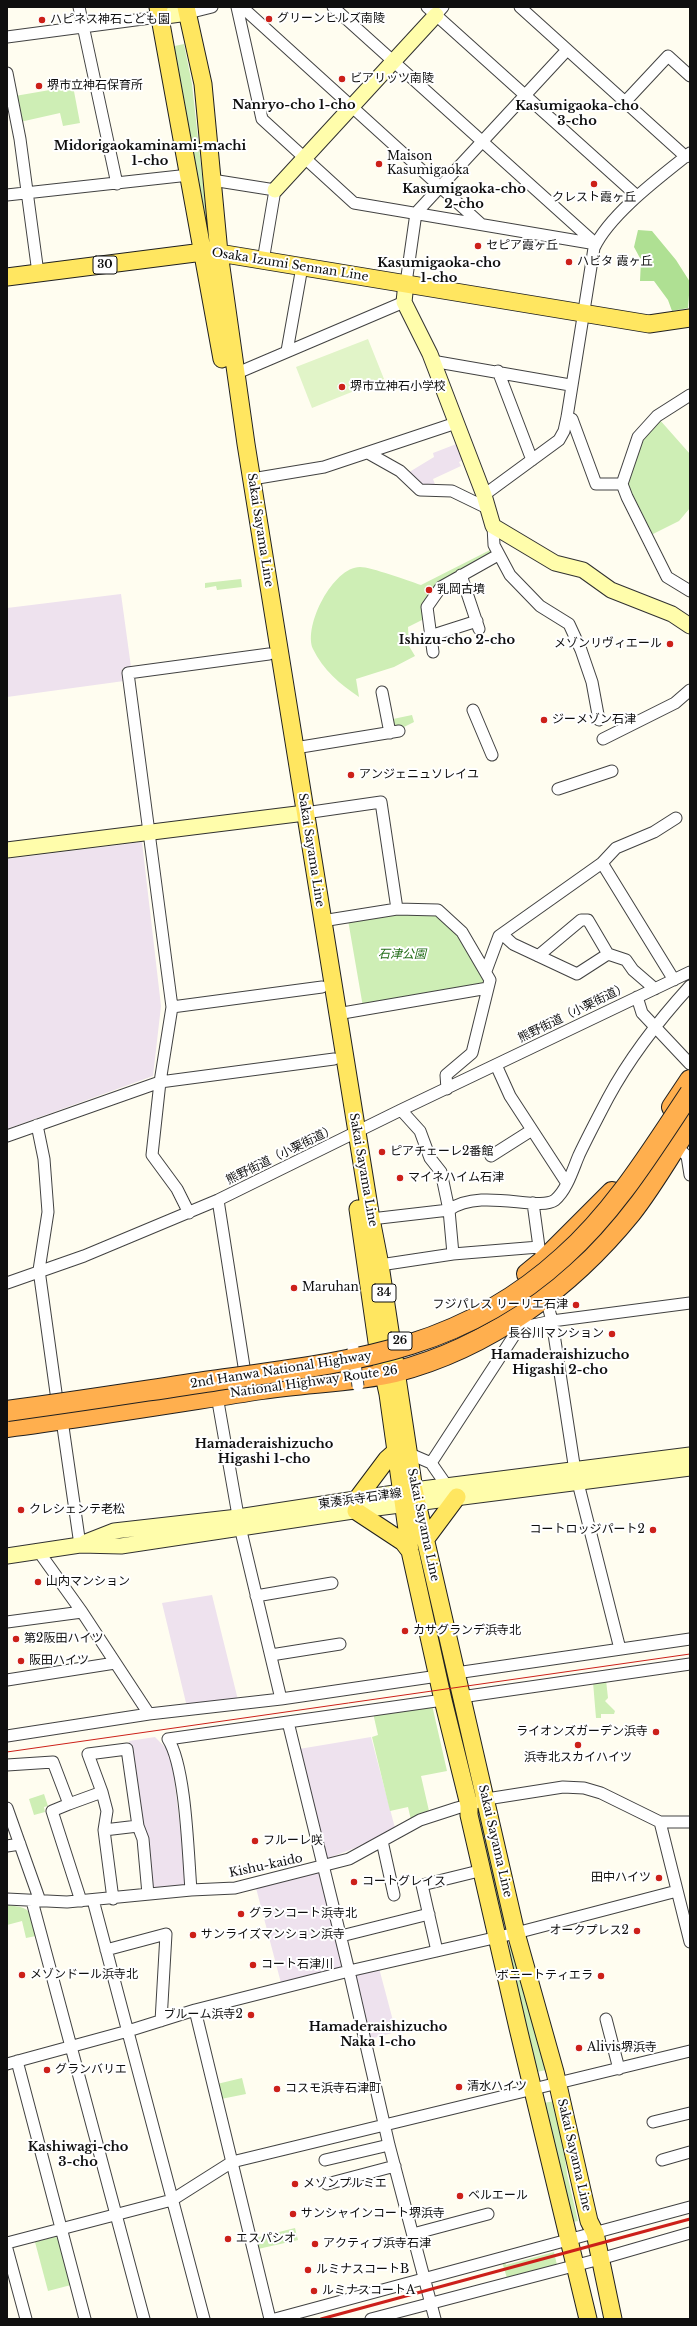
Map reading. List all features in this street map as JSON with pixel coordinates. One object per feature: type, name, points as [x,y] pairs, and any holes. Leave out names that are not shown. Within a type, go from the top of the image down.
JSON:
[{"type":"highway","name":"National Highway Route 26","points":[[7,1407],[336,1361],[385,1347],[466,1314],[497,1297],[541,1254],[607,1198],[625,1176],[690,1080]]},
{"type":"highway","name":"2nd Hanwa National Highway","points":[[7,1411],[342,1362],[413,1345],[457,1327],[500,1306],[563,1258],[614,1201],[690,1093]]},
{"type":"highway","name":"2nd Hanwa National Highway","points":[[7,1423],[363,1372],[417,1356],[464,1337],[531,1298],[590,1245],[624,1205],[690,1110]]},
{"type":"highway","name":"National Highway Route 26","points":[[7,1427],[217,1396],[391,1373],[468,1345],[516,1324],[600,1248],[632,1212],[690,1124]]},
{"type":"main road","name":"Sakai Sayama Line","points":[[187,10],[203,84],[212,180],[211,253],[252,540],[269,654],[299,813],[322,921],[337,1014],[351,1135],[403,1452],[409,1498],[410,1551],[443,1700],[477,1802],[516,1933],[558,2084],[577,2174],[589,2221],[595,2233],[613,2319]]},
{"type":"main road","name":"Sakai Sayama Line","points":[[158,12],[189,175],[211,253],[235,371],[295,748],[299,813],[322,987],[334,1059],[371,1219],[380,1265],[385,1347]]},
{"type":"main road","name":"Osaka Izumi Sennan Line","points":[[7,277],[211,253],[406,283],[649,324],[690,318]]},
{"type":"main road","points":[[403,1452],[387,1459],[356,1505],[403,1542],[410,1551]]},
{"type":"main road","points":[[425,1540],[452,1492]]},
{"type":"main road","name":"Sakai Sayama Line","points":[[409,1498],[425,1540],[461,1697],[477,1802],[469,1815],[588,2319]]},
{"type":"street","points":[[80,7],[117,184]]},
{"type":"street","points":[[7,37],[84,27],[158,12],[212,7]]},
{"type":"street","points":[[237,7],[262,119],[354,203],[596,244]]},
{"type":"street","points":[[242,7],[353,106],[481,224]]},
{"type":"street","points":[[333,7],[596,244]]},
{"type":"street","points":[[486,501],[532,460],[559,440],[564,431],[570,384],[596,244],[637,196],[688,155],[625,102],[520,7]]},
{"type":"street","points":[[263,261],[274,190],[393,62],[435,10],[525,95],[637,196]]},
{"type":"street","points":[[567,50],[416,213],[404,302],[432,361],[486,501],[493,526],[494,546],[498,555],[510,575],[523,590],[540,606],[569,624],[581,650],[592,682],[599,720]]},
{"type":"street","points":[[625,102],[668,56],[690,76]]},
{"type":"street","points":[[7,73],[20,139],[38,273]]},
{"type":"street","points":[[7,195],[189,175]]},
{"type":"street","points":[[212,180],[274,190]]},
{"type":"street","points":[[287,351],[302,267]]},
{"type":"street","points":[[235,371],[242,371],[404,302]]},
{"type":"street","points":[[432,361],[570,384]]},
{"type":"street","points":[[498,371],[532,460]]},
{"type":"street","points":[[690,395],[657,416],[638,436],[622,484],[626,497],[667,577],[690,591]]},
{"type":"street","points":[[566,416],[572,419],[596,484],[622,484]]},
{"type":"street","points":[[252,479],[324,467],[456,424]]},
{"type":"street","points":[[368,453],[400,471],[420,490],[452,491],[486,501]]},
{"type":"street","points":[[493,526],[555,563],[583,570],[611,590],[672,614],[690,626]]},
{"type":"street","points":[[433,652],[427,607],[441,587],[461,575],[479,567],[488,559],[498,555]]},
{"type":"street","points":[[430,636],[478,625],[461,575]]},
{"type":"street","points":[[189,1213],[177,1189],[152,1155],[160,1082],[172,1007],[147,832],[128,673],[269,654]]},
{"type":"street","points":[[603,739],[675,703],[690,690]]},
{"type":"street","points":[[295,748],[395,732],[382,692]]},
{"type":"street","points":[[473,710],[492,755]]},
{"type":"street","points":[[558,789],[612,771]]},
{"type":"street","points":[[7,850],[381,802],[397,909]]},
{"type":"street","points":[[486,971],[499,936],[602,863],[616,848],[654,832],[676,818]]},
{"type":"street","points":[[602,863],[674,980]]},
{"type":"street","points":[[322,921],[397,909],[438,910],[462,932],[490,980],[472,1053],[446,1076],[447,1089]]},
{"type":"street","points":[[538,956],[582,920],[588,920],[608,954],[626,960],[633,970],[655,989]]},
{"type":"street","points":[[502,934],[513,944],[577,974],[608,954]]},
{"type":"street","name":"熊野街道（小栗街道）","points":[[7,1283],[39,1270],[84,1256],[218,1200],[401,1110],[690,972]]},
{"type":"street","points":[[371,1219],[449,1210],[456,1204],[488,1198],[546,1204],[555,1200],[566,1182],[624,1069],[655,1028],[690,986]]},
{"type":"street","points":[[172,1007],[322,987]]},
{"type":"street","points":[[337,1014],[488,988]]},
{"type":"street","points":[[637,997],[642,1013],[690,1064]]},
{"type":"street","points":[[7,1136],[160,1082],[334,1059]]},
{"type":"street","points":[[496,1065],[510,1096],[566,1182]]},
{"type":"street","points":[[401,1110],[420,1131],[430,1158],[441,1172],[449,1210],[453,1254]]},
{"type":"street","points":[[37,1125],[44,1159],[48,1212],[39,1270],[57,1400]]},
{"type":"street","points":[[491,1156],[532,1130]]},
{"type":"street","points":[[676,1146],[687,1156],[690,1175]]},
{"type":"street","points":[[218,1200],[245,1373]]},
{"type":"street","points":[[380,1265],[453,1254],[541,1254],[533,1202]]},
{"type":"street","points":[[546,1298],[552,1321],[577,1476],[620,1650]]},
{"type":"street","points":[[431,1463],[516,1324],[552,1321],[690,1303]]},
{"type":"street","points":[[353,1348],[358,1386]]},
{"type":"street","points":[[217,1396],[239,1522],[281,1699]]},
{"type":"street","points":[[62,1420],[80,1545]]},
{"type":"street","points":[[403,1452],[431,1463],[452,1492]]},
{"type":"street","name":"東湊浜寺石津線","points":[[7,1556],[80,1545],[121,1546],[239,1522],[577,1476],[690,1455]]},
{"type":"street","name":"東湊浜寺石津線","points":[[577,1476],[690,1468]]},
{"type":"street","points":[[39,1552],[82,1612],[149,1714]]},
{"type":"street","points":[[256,1596],[332,1584]]},
{"type":"street","points":[[7,1622],[82,1612]]},
{"type":"street","points":[[456,1673],[690,1639]]},
{"type":"street","points":[[271,1655],[340,1644]]},
{"type":"street","points":[[7,1680],[115,1663]]},
{"type":"street","points":[[461,1697],[690,1664]]},
{"type":"street","points":[[7,1736],[149,1714],[281,1699],[438,1676]]},
{"type":"street","points":[[191,1890],[183,1802],[178,1767],[172,1746],[168,1739],[443,1700]]},
{"type":"street","points":[[288,1722],[341,1936],[389,2145],[396,2166],[435,2319]]},
{"type":"street","points":[[113,1899],[104,1830],[108,1811],[88,1754],[128,1749],[138,1826],[143,1839],[148,1894]]},
{"type":"street","points":[[7,1765],[53,1762],[69,1804]]},
{"type":"street","name":"Kishu-kaido","points":[[7,1899],[36,1901],[81,1901],[191,1890],[236,1888],[323,1867],[349,1859],[420,1820],[477,1802],[563,1787],[584,1788],[601,1793],[660,1822]]},
{"type":"street","points":[[81,1901],[52,1811],[102,1792]]},
{"type":"street","points":[[7,1808],[20,1844],[36,1901],[72,2047],[144,2319]]},
{"type":"street","points":[[690,1822],[660,1822],[690,1942]]},
{"type":"street","points":[[104,1830],[138,1826]]},
{"type":"street","points":[[382,1841],[394,1895]]},
{"type":"street","points":[[7,1846],[20,1844]]},
{"type":"street","points":[[437,1951],[422,1885],[483,1870]]},
{"type":"street","points":[[85,2319],[12,2063],[128,2031],[195,2010],[349,1971],[516,1933],[677,1891]]},
{"type":"street","points":[[93,1900],[204,2319]]},
{"type":"street","points":[[341,1936],[428,1914]]},
{"type":"street","points":[[106,1950],[166,1934],[161,2020]]},
{"type":"street","points":[[195,2010],[270,2319]]},
{"type":"street","points":[[606,2019],[619,2069]]},
{"type":"street","points":[[7,2243],[116,2216],[172,2200],[232,2162],[690,2051]]},
{"type":"street","points":[[653,2122],[690,2113]]},
{"type":"street","points":[[325,2160],[389,2145]]},
{"type":"street","points":[[662,2160],[690,2152]]},
{"type":"street","points":[[327,2184],[396,2166]]},
{"type":"street","points":[[275,2319],[690,2207]]},
{"type":"street","points":[[413,2234],[488,2214]]},
{"type":"street","points":[[371,2319],[576,2266],[690,2233]]},
{"type":"street","points":[[7,2249],[26,2319]]},
{"type":"shaded area","points":[[459,443],[466,459],[459,462],[461,466],[433,479],[437,490],[429,490],[406,474],[434,457],[433,453]]},
{"type":"shaded area","points":[[121,594],[131,667],[122,669],[124,681],[7,697],[7,608]]},
{"type":"shaded area","points":[[142,842],[161,1006],[153,1076],[7,1129],[7,859]]},
{"type":"shaded area","points":[[212,1595],[238,1700],[187,1707],[162,1603]]},
{"type":"shaded area","points":[[155,1737],[169,1751],[172,1761],[187,1882],[182,1887],[154,1890],[150,1886],[129,1741]]},
{"type":"shaded area","points":[[371,1737],[395,1828],[355,1848],[326,1859],[299,1749]]},
{"type":"shaded area","points":[[313,1872],[320,1874],[343,1963],[339,1969],[281,1983],[256,1888]]},
{"type":"shaded area","points":[[379,1968],[396,2032],[370,2039],[354,1978],[357,1974]]},
{"type":"green space","points":[[184,44],[192,84],[207,220],[204,221],[170,47]]},
{"type":"green space","points":[[73,86],[80,123],[63,126],[60,113],[20,122],[15,96]]},
{"type":"green space","points":[[638,230],[652,231],[676,260],[690,282],[688,308],[672,311],[668,300],[654,281],[640,281],[641,260],[634,247]]},
{"type":"green space","points":[[368,339],[384,379],[312,408],[296,367]]},
{"type":"green space","points":[[659,419],[690,454],[690,508],[679,521],[651,535],[627,485],[642,440]]},
{"type":"green space","points":[[490,550],[492,553],[484,557],[479,564],[440,585],[424,619],[408,627],[409,646],[415,656],[394,667],[356,679],[359,697],[333,676],[317,657],[313,649],[311,639],[312,626],[316,613],[331,587],[340,577],[350,570],[360,567],[365,568],[421,585]]},
{"type":"green space","points":[[241,579],[242,587],[217,590],[216,586],[205,588],[205,583]]},
{"type":"green space","points":[[412,715],[414,722],[400,729],[394,726],[393,719]]},
{"type":"green space","name":"石津公園","points":[[398,911],[436,913],[467,946],[483,975],[486,986],[363,1007],[348,920]]},
{"type":"green space","points":[[606,1680],[608,1698],[605,1701],[615,1711],[614,1714],[601,1714],[601,1718],[596,1718],[593,1682]]},
{"type":"green space","points":[[432,1705],[447,1771],[421,1776],[429,1811],[411,1820],[408,1807],[390,1811],[372,1737],[378,1735],[373,1713]]},
{"type":"green space","points":[[44,1794],[48,1806],[44,1807],[45,1812],[34,1815],[29,1799]]},
{"type":"green space","points":[[482,1816],[506,1923],[504,1924],[477,1817]]},
{"type":"green space","points":[[7,1905],[16,1906],[29,1912],[36,1936],[26,1938],[22,1921],[7,1925]]},
{"type":"green space","points":[[511,1943],[546,2070],[537,2072],[522,2013],[509,1946]]},
{"type":"green space","points":[[242,2078],[246,2094],[221,2099],[217,2084]]},
{"type":"green space","points":[[554,2101],[561,2126],[567,2174],[578,2221],[573,2222],[544,2103]]},
{"type":"green space","points":[[295,2228],[298,2240],[258,2249],[255,2238]]},
{"type":"green space","points":[[55,2237],[59,2238],[71,2285],[48,2291],[35,2242]]},
{"type":"green space","points":[[554,2252],[557,2265],[507,2278],[502,2262],[505,2261],[506,2265]]},
{"type":"tram line","points":[[7,1752],[690,1654]]},
{"type":"railway","points":[[321,2319],[690,2219]]},
{"type":"place","name":"グリーンヒルズ南陵","points":[[269,19]]},
{"type":"place","name":"ハピネス神石こども園","points":[[42,20]]},
{"type":"place","name":"ビアリッツ南陵","points":[[342,79]]},
{"type":"place","name":"堺市立神石保育所","points":[[39,86]]},
{"type":"place","name":"Maison Kasumigaoka","points":[[379,164]]},
{"type":"place","name":"クレスト霞ヶ丘","points":[[594,184]]},
{"type":"place","name":"セピア霞ヶ丘","points":[[478,246]]},
{"type":"place","name":"ハビタ 霞ヶ丘","points":[[569,262]]},
{"type":"place","name":"堺市立神石小学校","points":[[342,387]]},
{"type":"place","name":"乳岡古墳","points":[[429,590]]},
{"type":"place","name":"メゾンリヴィエール","points":[[670,644]]},
{"type":"place","name":"ジーメゾン石津","points":[[544,720]]},
{"type":"place","name":"アンジェニュソレイユ","points":[[351,775]]},
{"type":"place","name":"ピアチェーレ2番館","points":[[382,1152]]},
{"type":"place","name":"マイネハイム石津","points":[[400,1178]]},
{"type":"place","name":"Maruhan","points":[[294,1288]]},
{"type":"place","name":"フジパレス リーリエ石津","points":[[576,1305]]},
{"type":"place","name":"長谷川マンション","points":[[612,1334]]},
{"type":"place","name":"クレシェンテ老松","points":[[21,1510]]},
{"type":"place","name":"コートロッジパート2","points":[[653,1530]]},
{"type":"place","name":"山内マンション","points":[[38,1582]]},
{"type":"place","name":"カサグランデ浜寺北","points":[[405,1631]]},
{"type":"place","name":"第2阪田ハイツ","points":[[16,1639]]},
{"type":"place","name":"阪田ハイツ","points":[[21,1661]]},
{"type":"place","name":"ライオンズガーデン浜寺","points":[[656,1732]]},
{"type":"place","name":"浜寺北スカイハイツ","points":[[578,1745]]},
{"type":"place","name":"フルーレ咲","points":[[255,1841]]},
{"type":"place","name":"田中ハイツ","points":[[659,1878]]},
{"type":"place","name":"コートグレイス","points":[[354,1882]]},
{"type":"place","name":"グランコート浜寺北","points":[[241,1914]]},
{"type":"place","name":"オークプレス2","points":[[637,1931]]},
{"type":"place","name":"サンライズマンション浜寺","points":[[193,1935]]},
{"type":"place","name":"コート石津川","points":[[253,1965]]},
{"type":"place","name":"メゾンドール浜寺北","points":[[22,1975]]},
{"type":"place","name":"ボニートティエラ","points":[[601,1976]]},
{"type":"place","name":"ブルーム浜寺2","points":[[251,2015]]},
{"type":"place","name":"Alivis堺浜寺","points":[[579,2048]]},
{"type":"place","name":"グランバリエ","points":[[47,2070]]},
{"type":"place","name":"清水ハイツ","points":[[459,2087]]},
{"type":"place","name":"コスモ浜寺石津町","points":[[277,2089]]},
{"type":"place","name":"メゾンプルミエ","points":[[295,2184]]},
{"type":"place","name":"ベルエール","points":[[460,2196]]},
{"type":"place","name":"サンシャインコート堺浜寺","points":[[293,2214]]},
{"type":"place","name":"エスパシオ","points":[[228,2239]]},
{"type":"place","name":"アクティブ浜寺石津","points":[[315,2244]]},
{"type":"place","name":"ルミナスコートB","points":[[308,2270]]},
{"type":"place","name":"ルミナスコートA","points":[[314,2291]]},
{"type":"district","name":"Nanryo-cho 1-cho","points":[[294,105]]},
{"type":"district","name":"Kasumigaoka-cho 3-cho","points":[[577,114]]},
{"type":"district","name":"Midorigaokaminami-machi 1-cho","points":[[150,154]]},
{"type":"district","name":"Kasumigaoka-cho 2-cho","points":[[464,196]]},
{"type":"district","name":"Kasumigaoka-cho 1-cho","points":[[439,270]]},
{"type":"district","name":"Ishizu-cho 2-cho","points":[[457,640]]},
{"type":"district","name":"Hamaderaishizucho Higashi 2-cho","points":[[560,1362]]},
{"type":"district","name":"Hamaderaishizucho Higashi 1-cho","points":[[264,1452]]},
{"type":"district","name":"Hamaderaishizucho Naka 1-cho","points":[[378,2034]]},
{"type":"district","name":"Kashiwagi-cho 3-cho","points":[[78,2154]]}]
